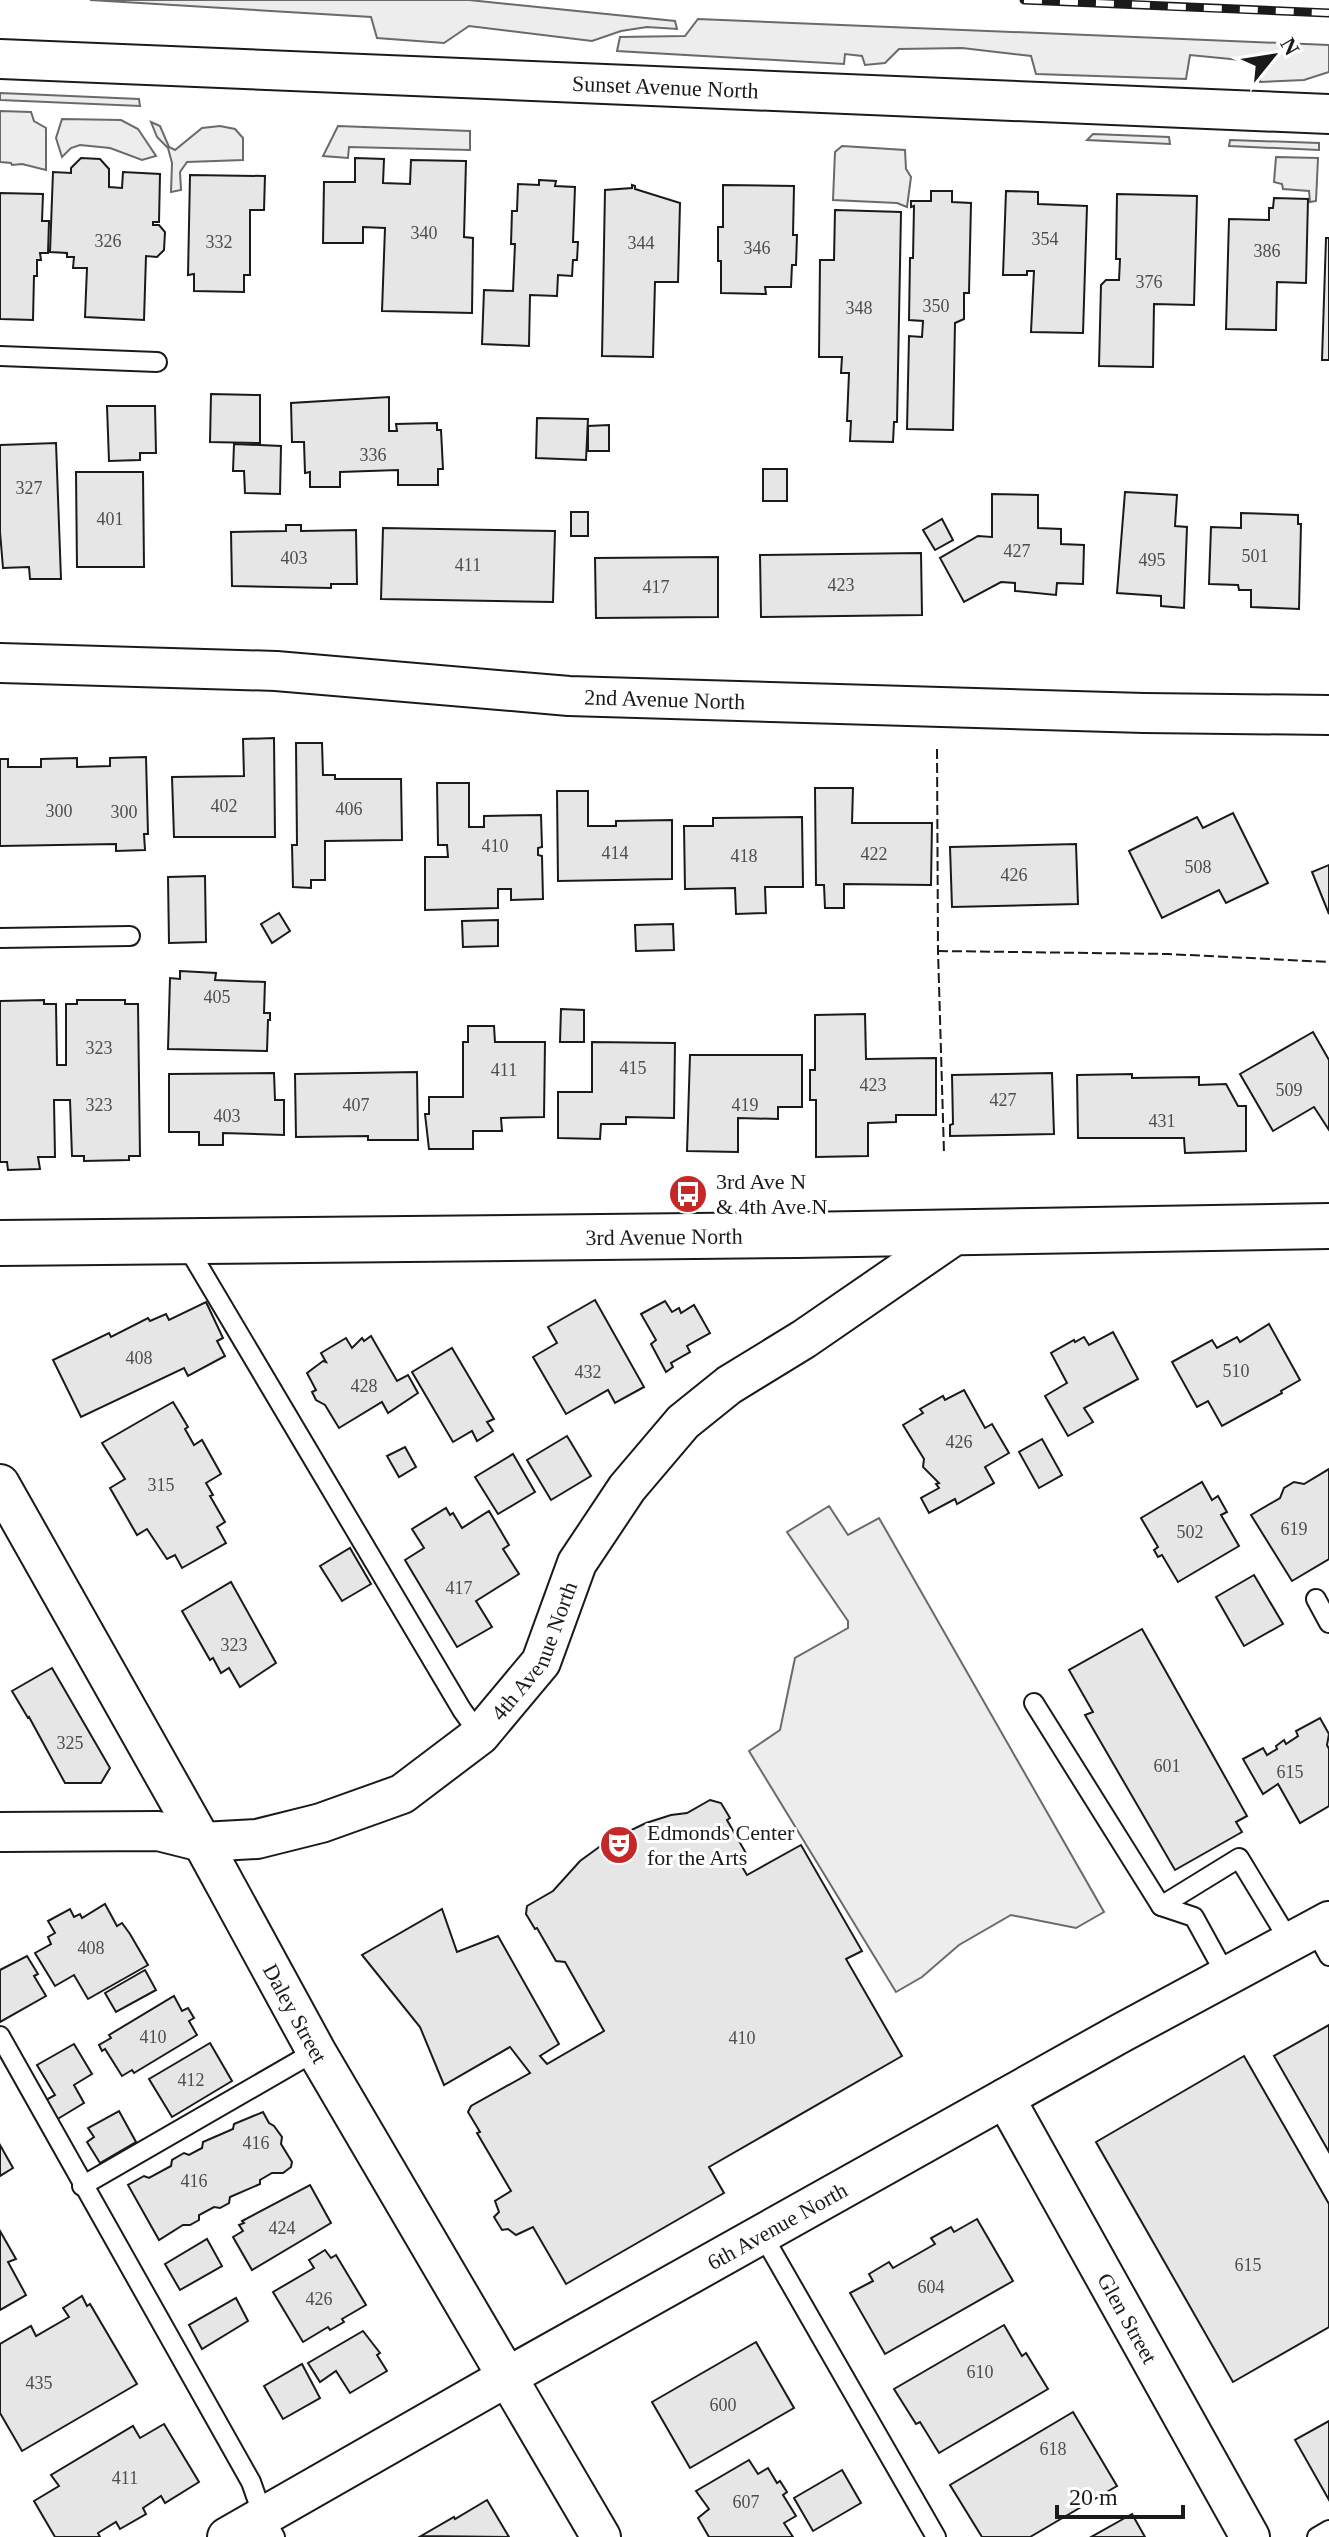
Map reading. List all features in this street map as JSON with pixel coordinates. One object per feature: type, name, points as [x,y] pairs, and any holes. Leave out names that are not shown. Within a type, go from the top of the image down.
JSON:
[{"type":"main road","name":"3rd Avenue North","points":[[0,1243],[1329,1226]]},
{"type":"street","name":"Sunset Avenue North","points":[[0,59],[1329,114]]},
{"type":"street","name":"2nd Avenue North","points":[[0,663],[276,671],[569,696],[1144,713],[1329,715]]},
{"type":"street","name":"4th Avenue North","points":[[0,1832],[158,1831],[202,1842],[275,1835],[321,1823],[402,1794],[480,1735],[541,1662],[577,1563],[627,1488],[683,1422],[729,1385],[804,1339],[958,1233]]},
{"type":"street","name":"Daley Street","points":[[0,1484],[316,2051],[601,2537]]},
{"type":"street","name":"6th Avenue North","points":[[227,2537],[269,2527],[507,2377],[1227,1977],[1315,1937]]},
{"type":"street","name":"Glen Street","points":[[1005,2098],[1250,2537]]},
{"type":"lane","points":[[0,356],[157,362]]},
{"type":"lane","points":[[0,938],[130,936]]},
{"type":"lane","points":[[183,1241],[462,1710],[480,1735]]},
{"type":"lane","points":[[1316,1599],[1329,1623]]},
{"type":"lane","points":[[1034,1703],[1161,1906],[1194,1917],[1227,1977]]},
{"type":"lane","points":[[1161,1906],[1239,1858],[1315,1937]]},
{"type":"lane","points":[[0,2036],[251,2482],[269,2527]]},
{"type":"lane","points":[[82,2186],[316,2051]]},
{"type":"lane","points":[[762,2234],[936,2537]]},
{"type":"lane","points":[[1317,2537],[1329,2530]]},
{"type":"shaded area","points":[[90,0],[469,0],[675,21],[677,29],[647,27],[621,31],[592,41],[469,26],[444,43],[377,38],[371,17]]},
{"type":"shaded area","points":[[698,19],[1329,45],[1329,72],[1304,80],[1260,82],[1261,62],[1190,55],[1186,79],[1036,74],[1031,56],[962,48],[899,49],[885,63],[865,65],[862,56],[845,54],[844,64],[617,51],[620,37],[685,36]]},
{"type":"shaded area","points":[[0,93],[139,99],[140,106],[0,100]]},
{"type":"shaded area","points":[[0,111],[31,112],[34,121],[46,128],[46,170],[0,162]]},
{"type":"shaded area","points":[[62,119],[121,120],[138,129],[156,156],[142,160],[110,148],[80,145],[71,148],[62,157],[56,138]]},
{"type":"shaded area","points":[[151,122],[160,126],[169,147],[175,150],[202,128],[220,126],[235,129],[243,138],[243,160],[187,162],[180,172],[181,190],[171,192],[172,163],[168,148],[157,137]]},
{"type":"shaded area","points":[[338,126],[470,131],[470,150],[349,147],[348,158],[323,156]]},
{"type":"shaded area","points":[[1093,134],[1169,137],[1170,144],[1087,140]]},
{"type":"shaded area","points":[[1230,140],[1319,143],[1319,150],[1229,146]]},
{"type":"shaded area","points":[[842,146],[905,150],[906,169],[911,177],[907,207],[897,203],[833,200],[835,152]]},
{"type":"shaded area","points":[[1276,157],[1318,158],[1316,201],[1310,202],[1309,191],[1283,189],[1282,184],[1274,182]]},
{"type":"shaded area","points":[[829,1506],[848,1535],[879,1518],[1104,1912],[1076,1928],[1011,1915],[959,1945],[922,1977],[896,1992],[749,1751],[780,1730],[795,1658],[848,1628],[848,1621],[787,1532]]},
{"type":"building","points":[[81,158],[100,159],[109,169],[109,187],[122,188],[123,172],[160,174],[159,222],[153,222],[153,225],[159,225],[165,232],[164,250],[157,257],[146,256],[144,320],[85,317],[87,268],[73,268],[74,257],[67,257],[67,253],[50,252],[53,172],[71,173],[71,168]]},
{"type":"building","points":[[355,158],[384,159],[383,183],[410,184],[411,160],[466,161],[464,237],[473,238],[472,313],[382,311],[385,228],[363,227],[363,243],[323,243],[324,182],[355,182]]},
{"type":"building","points":[[190,175],[265,176],[264,210],[250,210],[250,275],[244,275],[244,292],[194,291],[194,274],[188,275]]},
{"type":"building","points":[[539,180],[556,181],[555,186],[575,187],[573,242],[578,242],[572,276],[558,275],[557,296],[530,295],[529,346],[482,344],[484,290],[513,291],[515,244],[511,244],[512,211],[517,211],[518,184],[539,185]]},
{"type":"building","points":[[632,185],[635,189],[680,203],[678,282],[655,282],[653,357],[602,356],[605,190],[632,188]]},
{"type":"building","points":[[723,185],[794,186],[793,235],[797,235],[796,265],[792,265],[791,287],[765,287],[766,294],[721,293],[718,227],[723,227]]},
{"type":"building","points":[[931,191],[952,191],[952,202],[971,203],[969,293],[964,293],[964,319],[955,323],[953,430],[907,429],[909,336],[922,337],[923,321],[909,320],[914,206],[911,207],[911,201],[931,201]]},
{"type":"building","points":[[1006,191],[1038,192],[1038,204],[1087,206],[1083,333],[1031,332],[1034,271],[1027,271],[1027,275],[1003,275]]},
{"type":"building","points":[[0,193],[43,194],[42,221],[49,221],[48,253],[40,253],[41,260],[37,260],[33,320],[0,319]]},
{"type":"building","points":[[1117,194],[1197,196],[1194,305],[1154,304],[1153,367],[1099,366],[1101,285],[1106,280],[1119,280],[1120,259],[1116,259]]},
{"type":"building","points":[[1274,198],[1308,199],[1306,283],[1277,282],[1276,330],[1226,329],[1229,219],[1269,220],[1269,208],[1273,208]]},
{"type":"building","points":[[835,210],[901,212],[897,422],[894,422],[893,442],[850,441],[851,421],[847,421],[849,373],[841,373],[842,357],[819,357],[820,260],[834,260]]},
{"type":"building","points":[[1326,238],[1329,238],[1329,360],[1322,360]]},
{"type":"building","points":[[211,394],[260,395],[260,443],[210,442]]},
{"type":"building","points":[[389,397],[389,431],[397,431],[396,424],[437,423],[437,430],[441,430],[443,469],[438,469],[438,485],[398,485],[398,470],[340,472],[340,487],[310,487],[310,472],[305,473],[304,442],[292,442],[291,403]]},
{"type":"building","points":[[107,406],[155,406],[156,453],[140,453],[140,460],[109,461]]},
{"type":"building","points":[[537,418],[588,419],[586,460],[536,458]]},
{"type":"building","points":[[609,425],[609,451],[588,451],[588,426]]},
{"type":"building","points":[[56,443],[61,579],[30,579],[29,567],[3,568],[0,445]]},
{"type":"building","points":[[234,444],[281,446],[280,494],[245,493],[244,471],[233,471]]},
{"type":"building","points":[[763,469],[787,469],[787,501],[763,501]]},
{"type":"building","points":[[76,472],[143,472],[144,567],[77,567]]},
{"type":"building","points":[[1125,492],[1177,495],[1175,526],[1187,527],[1184,608],[1161,606],[1161,596],[1117,593]]},
{"type":"building","points":[[992,494],[1038,495],[1038,528],[1061,529],[1061,544],[1084,545],[1083,584],[1057,583],[1056,595],[1015,591],[1015,583],[1001,582],[964,602],[940,558],[978,536],[992,537]]},
{"type":"building","points":[[571,512],[588,512],[588,536],[571,536]]},
{"type":"building","points":[[1241,513],[1298,515],[1298,524],[1301,524],[1299,609],[1251,607],[1251,590],[1239,590],[1238,585],[1209,584],[1211,527],[1241,528]]},
{"type":"building","points":[[942,519],[953,540],[935,550],[923,530]]},
{"type":"building","points":[[286,525],[301,525],[301,531],[356,530],[357,584],[331,584],[331,588],[232,586],[231,532],[286,531]]},
{"type":"building","points":[[383,528],[555,531],[553,602],[381,599]]},
{"type":"building","points":[[921,553],[922,615],[761,617],[760,555]]},
{"type":"building","points":[[718,557],[718,617],[596,618],[595,558]]},
{"type":"building","points":[[274,738],[275,837],[174,837],[172,777],[244,776],[243,739]]},
{"type":"building","points":[[296,743],[322,743],[323,775],[335,775],[335,779],[401,779],[402,840],[325,841],[325,880],[311,880],[311,888],[293,887],[292,845],[297,845]]},
{"type":"building","points":[[146,757],[148,834],[144,834],[145,850],[116,851],[116,844],[0,846],[0,759],[8,759],[8,767],[41,767],[41,759],[77,758],[77,767],[110,766],[110,758]]},
{"type":"building","points":[[437,783],[469,783],[469,827],[484,827],[484,816],[541,815],[542,847],[538,848],[538,855],[542,856],[543,899],[511,900],[511,889],[498,889],[498,908],[425,910],[425,857],[448,857],[447,845],[438,845]]},
{"type":"building","points":[[815,788],[853,788],[852,823],[932,823],[931,885],[844,884],[844,908],[825,908],[824,885],[816,885]]},
{"type":"building","points":[[557,791],[588,791],[588,826],[616,826],[616,821],[672,820],[672,879],[558,881]]},
{"type":"building","points":[[1233,813],[1268,883],[1226,903],[1219,890],[1162,918],[1129,851],[1197,817],[1203,828]]},
{"type":"building","points":[[802,817],[803,887],[765,887],[766,913],[736,914],[735,888],[685,889],[684,826],[713,826],[713,818]]},
{"type":"building","points":[[1076,844],[1078,904],[952,907],[950,847]]},
{"type":"building","points":[[1329,865],[1329,914],[1312,872]]},
{"type":"building","points":[[205,876],[206,942],[169,943],[168,877]]},
{"type":"building","points":[[279,913],[290,931],[272,943],[261,924]]},
{"type":"building","points":[[498,920],[498,946],[463,947],[462,921]]},
{"type":"building","points":[[673,924],[674,950],[636,951],[635,925]]},
{"type":"building","points":[[180,971],[216,973],[215,980],[265,982],[264,1013],[270,1013],[267,1051],[168,1049],[170,978],[180,979]]},
{"type":"building","points":[[44,1000],[44,1004],[56,1004],[57,1065],[66,1065],[66,1004],[77,1004],[77,1000],[125,1000],[125,1004],[138,1004],[140,1156],[129,1156],[129,1160],[84,1161],[84,1156],[72,1156],[70,1100],[54,1100],[55,1157],[38,1157],[40,1169],[8,1170],[7,1162],[0,1162],[0,1001]]},
{"type":"building","points":[[561,1009],[584,1010],[584,1042],[560,1042]]},
{"type":"building","points":[[865,1014],[866,1059],[936,1058],[936,1115],[896,1115],[896,1122],[868,1123],[868,1156],[816,1157],[816,1100],[810,1100],[810,1070],[815,1070],[815,1015]]},
{"type":"building","points":[[468,1026],[494,1026],[495,1042],[545,1042],[544,1117],[501,1118],[502,1131],[473,1131],[473,1149],[429,1149],[425,1114],[429,1114],[429,1097],[463,1097],[463,1042],[468,1042]]},
{"type":"building","points":[[1313,1032],[1329,1060],[1329,1130],[1314,1107],[1273,1131],[1240,1074]]},
{"type":"building","points":[[592,1042],[675,1043],[674,1118],[626,1117],[626,1124],[601,1124],[600,1139],[558,1138],[558,1092],[592,1092]]},
{"type":"building","points":[[690,1055],[802,1055],[802,1107],[778,1107],[778,1119],[738,1118],[738,1152],[687,1151]]},
{"type":"building","points":[[417,1072],[418,1140],[368,1140],[368,1136],[296,1137],[295,1074]]},
{"type":"building","points":[[274,1073],[275,1100],[284,1100],[284,1135],[223,1133],[223,1145],[199,1145],[199,1132],[169,1132],[169,1074]]},
{"type":"building","points":[[1052,1073],[1054,1134],[950,1136],[950,1125],[953,1124],[952,1075]]},
{"type":"building","points":[[1132,1074],[1132,1078],[1199,1077],[1199,1085],[1226,1084],[1238,1106],[1246,1106],[1246,1151],[1185,1153],[1184,1138],[1078,1138],[1077,1075]]},
{"type":"building","points":[[595,1300],[644,1387],[615,1403],[608,1390],[566,1414],[533,1357],[557,1343],[548,1327]]},
{"type":"building","points":[[665,1301],[672,1312],[679,1308],[681,1313],[694,1305],[710,1333],[687,1346],[690,1352],[671,1363],[673,1367],[666,1372],[651,1344],[656,1340],[641,1314]]},
{"type":"building","points":[[206,1302],[223,1338],[217,1341],[225,1356],[188,1376],[184,1368],[81,1417],[53,1360],[109,1333],[111,1337],[148,1318],[150,1321],[166,1314],[169,1320]]},
{"type":"building","points":[[1269,1324],[1300,1380],[1222,1426],[1208,1401],[1197,1407],[1172,1362],[1212,1340],[1217,1348],[1237,1337],[1240,1342]]},
{"type":"building","points":[[1113,1332],[1138,1379],[1084,1408],[1093,1422],[1068,1436],[1045,1396],[1067,1383],[1051,1353],[1074,1340],[1084,1337],[1089,1345]]},
{"type":"building","points":[[371,1336],[397,1381],[408,1375],[418,1393],[388,1413],[382,1402],[339,1428],[325,1405],[316,1400],[312,1392],[316,1390],[307,1373],[326,1362],[321,1353],[346,1338],[352,1348],[362,1338],[364,1341]]},
{"type":"building","points":[[452,1348],[494,1419],[487,1422],[493,1431],[477,1441],[472,1431],[453,1442],[412,1372]]},
{"type":"building","points":[[964,1390],[985,1428],[992,1424],[1009,1453],[985,1467],[994,1483],[957,1504],[955,1499],[929,1513],[921,1498],[939,1488],[936,1484],[939,1483],[923,1467],[924,1459],[903,1425],[923,1413],[920,1409],[943,1396],[945,1400]]},
{"type":"building","points":[[173,1402],[188,1427],[185,1429],[194,1445],[202,1440],[221,1474],[206,1483],[225,1522],[217,1527],[226,1543],[182,1568],[175,1555],[167,1559],[147,1529],[137,1535],[110,1488],[125,1479],[102,1443]]},
{"type":"building","points":[[567,1436],[591,1476],[551,1500],[527,1460]]},
{"type":"building","points":[[1042,1439],[1062,1475],[1039,1488],[1019,1452]]},
{"type":"building","points":[[405,1447],[416,1467],[399,1477],[387,1456]]},
{"type":"building","points":[[513,1454],[535,1492],[498,1514],[475,1477]]},
{"type":"building","points":[[1329,1469],[1329,1559],[1292,1581],[1251,1515],[1280,1498],[1284,1488],[1294,1482],[1304,1484]]},
{"type":"building","points":[[1202,1482],[1212,1500],[1218,1496],[1227,1512],[1221,1515],[1239,1546],[1178,1582],[1162,1555],[1158,1557],[1154,1550],[1158,1547],[1141,1518]]},
{"type":"building","points":[[446,1508],[462,1528],[489,1511],[509,1545],[503,1549],[519,1574],[476,1601],[492,1627],[457,1647],[405,1560],[424,1548],[412,1529]]},
{"type":"building","points":[[350,1548],[371,1584],[342,1601],[320,1566]]},
{"type":"building","points":[[1254,1575],[1283,1624],[1244,1646],[1216,1597]]},
{"type":"building","points":[[231,1582],[276,1663],[240,1687],[229,1668],[221,1673],[213,1658],[210,1660],[182,1611]]},
{"type":"building","points":[[1142,1629],[1247,1816],[1236,1822],[1242,1832],[1175,1870],[1085,1715],[1093,1712],[1069,1670]]},
{"type":"building","points":[[52,1668],[110,1768],[101,1783],[65,1783],[12,1691]]},
{"type":"building","points":[[1320,1718],[1329,1734],[1329,1806],[1300,1823],[1278,1784],[1263,1794],[1243,1759],[1263,1748],[1267,1755],[1284,1740],[1286,1744],[1298,1736],[1296,1731]]},
{"type":"building","points":[[710,1800],[721,1803],[730,1818],[727,1820],[747,1855],[738,1860],[747,1875],[801,1845],[862,1951],[846,1959],[902,2056],[709,2167],[724,2193],[566,2284],[533,2227],[516,2235],[508,2229],[502,2230],[494,2217],[499,2212],[495,2201],[511,2191],[468,2112],[471,2106],[530,2073],[510,2047],[444,2085],[420,2027],[362,1955],[442,1909],[457,1952],[498,1936],[559,2044],[540,2056],[547,2064],[604,2031],[565,1962],[556,1961],[535,1929],[526,1914],[527,1906],[553,1891],[580,1861],[606,1842],[646,1823],[687,1813]]},
{"type":"building","points":[[105,1904],[117,1926],[122,1923],[130,1934],[148,1965],[88,1999],[74,1975],[55,1986],[35,1953],[51,1944],[48,1937],[55,1933],[48,1921],[70,1909],[74,1917],[80,1914],[82,1918]]},
{"type":"building","points":[[27,1956],[46,1996],[0,2022],[0,1970]]},
{"type":"building","points":[[145,1970],[156,1990],[116,2012],[105,1993]]},
{"type":"building","points":[[174,1996],[182,2011],[188,2008],[194,2018],[189,2021],[197,2035],[134,2073],[132,2070],[122,2076],[105,2049],[102,2051],[99,2045],[111,2038],[109,2035]]},
{"type":"building","points":[[1329,2025],[1329,2152],[1274,2056]]},
{"type":"building","points":[[210,2043],[232,2081],[172,2117],[149,2079]]},
{"type":"building","points":[[74,2044],[92,2074],[74,2085],[84,2103],[56,2120],[44,2101],[55,2095],[37,2065]]},
{"type":"building","points":[[1244,2056],[1329,2204],[1329,2327],[1233,2382],[1096,2142]]},
{"type":"building","points":[[119,2111],[136,2142],[100,2163],[87,2142],[94,2137],[88,2128]]},
{"type":"building","points":[[263,2112],[282,2137],[281,2144],[292,2162],[291,2167],[283,2173],[272,2173],[260,2180],[260,2184],[230,2197],[229,2203],[220,2208],[214,2207],[199,2215],[199,2220],[183,2225],[159,2240],[128,2185],[144,2176],[149,2178],[171,2166],[172,2160],[184,2153],[189,2155],[202,2148],[203,2142],[233,2129],[234,2124]]},
{"type":"building","points":[[0,2145],[13,2168],[0,2176]]},
{"type":"building","points":[[310,2185],[331,2223],[252,2270],[233,2237],[243,2231],[239,2225]]},
{"type":"building","points":[[977,2219],[1013,2281],[885,2354],[850,2293],[873,2281],[869,2274],[889,2262],[893,2268],[935,2244],[931,2238],[951,2227],[954,2232]]},
{"type":"building","points":[[0,2231],[16,2259],[8,2262],[26,2295],[0,2310]]},
{"type":"building","points":[[207,2239],[222,2266],[180,2290],[165,2264]]},
{"type":"building","points":[[325,2250],[331,2258],[336,2255],[366,2305],[342,2319],[344,2322],[330,2330],[328,2327],[303,2342],[273,2292],[314,2268],[309,2260]]},
{"type":"building","points":[[82,2296],[87,2306],[90,2304],[137,2384],[22,2451],[0,2413],[0,2344],[31,2326],[36,2336],[69,2317],[63,2308]]},
{"type":"building","points":[[236,2298],[248,2321],[202,2349],[189,2325]]},
{"type":"building","points":[[1004,2325],[1022,2356],[1026,2353],[1048,2389],[939,2453],[894,2389]]},
{"type":"building","points":[[363,2331],[380,2353],[377,2355],[387,2371],[350,2393],[336,2371],[320,2382],[308,2363]]},
{"type":"building","points":[[756,2342],[794,2408],[690,2468],[652,2402]]},
{"type":"building","points":[[302,2364],[320,2398],[283,2419],[264,2386]]},
{"type":"building","points":[[1073,2412],[1117,2486],[1030,2537],[982,2537],[950,2485]]},
{"type":"building","points":[[1329,2421],[1329,2500],[1295,2440]]},
{"type":"building","points":[[164,2424],[199,2482],[165,2503],[161,2496],[143,2508],[146,2514],[120,2529],[116,2522],[98,2533],[100,2537],[55,2537],[34,2501],[59,2486],[51,2475],[133,2426],[140,2438]]},
{"type":"building","points":[[749,2460],[758,2474],[768,2468],[787,2492],[783,2495],[796,2516],[784,2523],[793,2537],[709,2537],[698,2518],[709,2509],[696,2491]]},
{"type":"building","points":[[842,2470],[861,2503],[813,2531],[794,2498]]},
{"type":"building","points":[[487,2500],[509,2537],[421,2536],[455,2519]]},
{"type":"building","points":[[1132,2514],[1145,2537],[1091,2537]]},
{"type":"railway","points":[[1024,0],[1329,13]]},
{"type":"fence","points":[[937,749],[938,951],[944,1153]]},
{"type":"fence","points":[[938,951],[1168,954],[1329,962]]},
{"type":"place","name":"3rd Ave N & 4th Ave N","points":[[688,1194]]},
{"type":"place","name":"Edmonds Center for the Arts","points":[[619,1845]]}]
